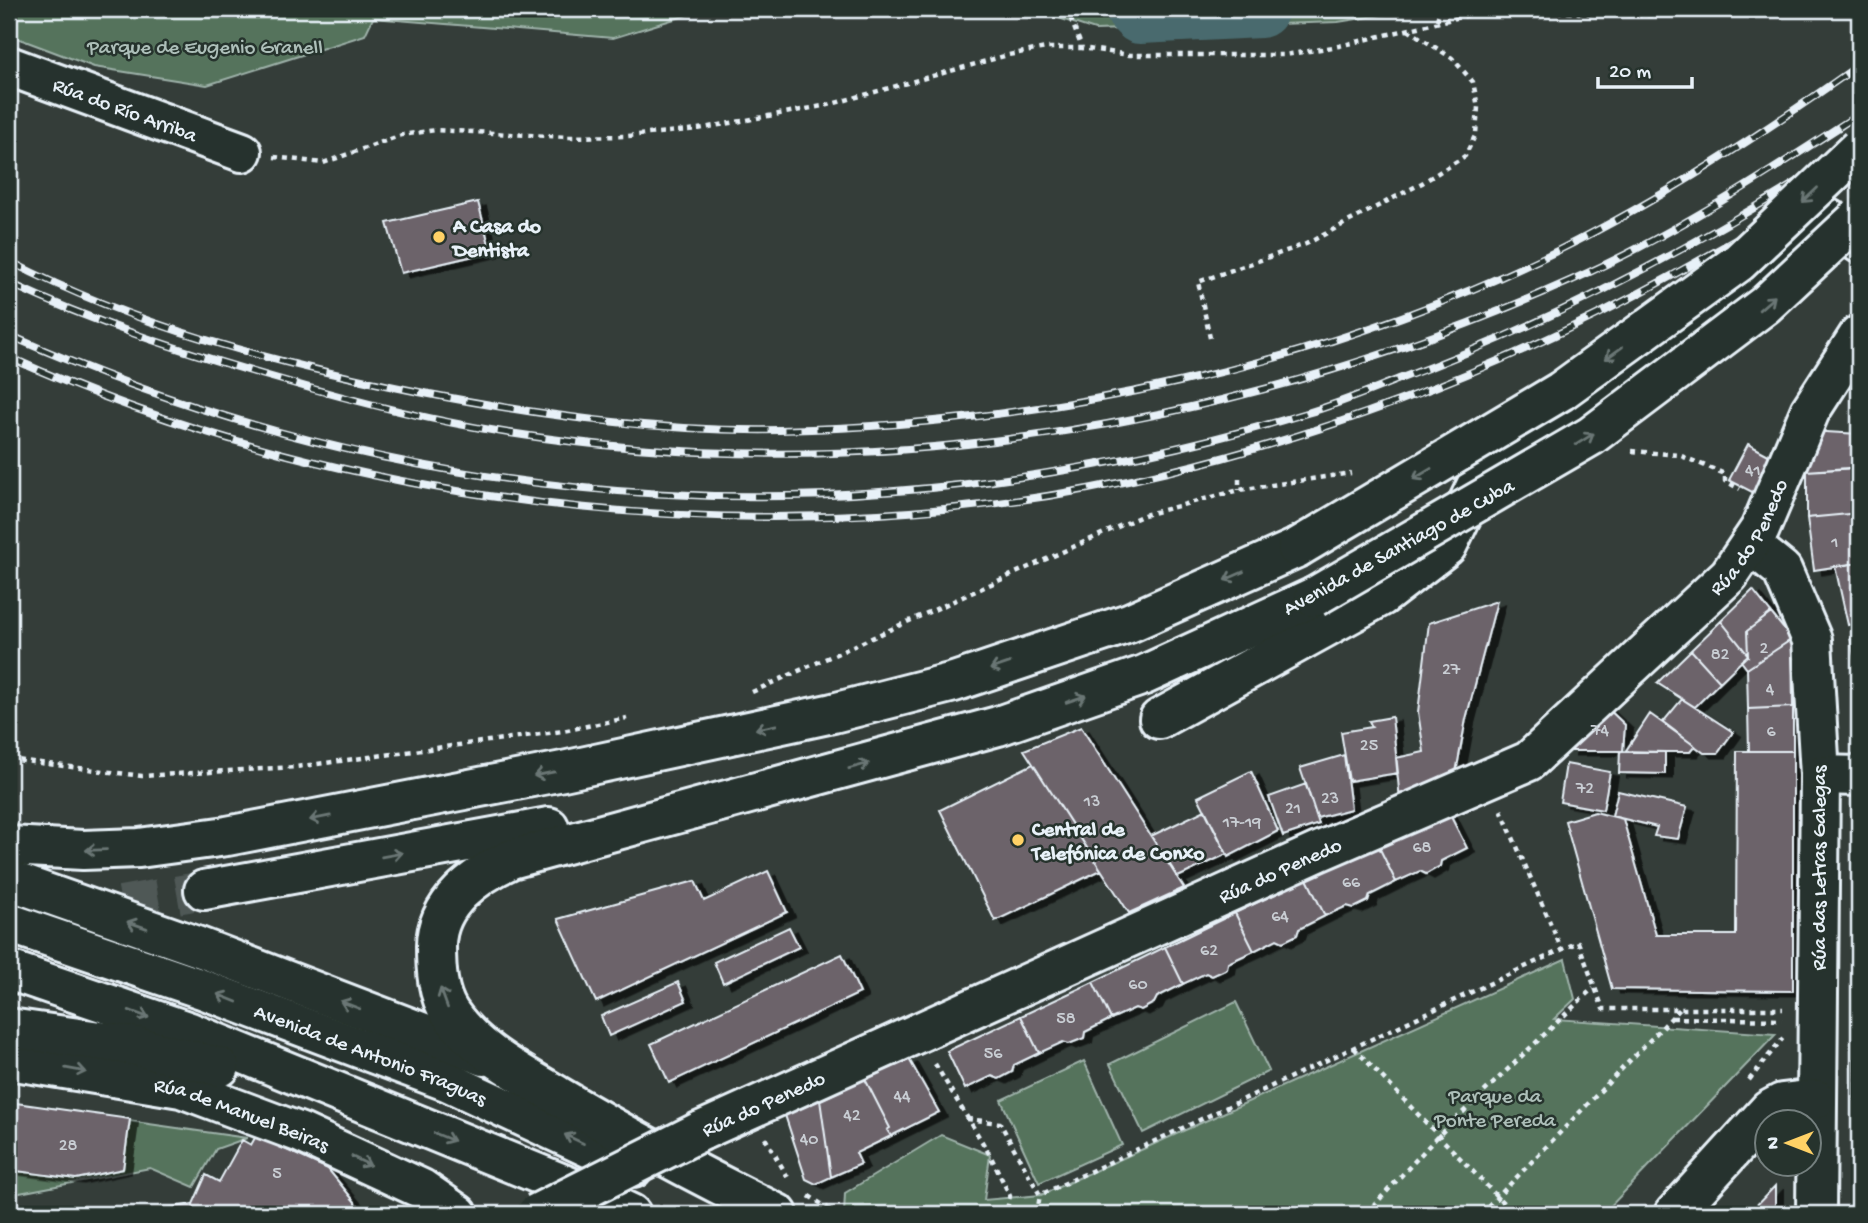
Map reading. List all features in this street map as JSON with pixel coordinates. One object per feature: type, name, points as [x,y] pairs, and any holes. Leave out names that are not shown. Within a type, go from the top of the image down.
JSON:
[{"type":"main road","name":"Rúa do Río Arriba","points":[[9,66],[242,152]]},
{"type":"main road","points":[[9,846],[82,850],[139,848],[226,836],[563,771],[833,713],[954,682],[1129,623],[1297,548],[1561,391],[1740,262],[1859,148]]},
{"type":"main road","name":"Avenida de Santiago de Cuba","points":[[793,783],[998,726],[1132,679],[1314,597],[1591,436],[1765,305],[1859,217]]},
{"type":"main road","points":[[1159,719],[1382,596],[1447,546],[1482,476],[1576,415],[1829,219],[1859,243]]},
{"type":"main road","name":"Rúa do Penedo","points":[[536,1214],[701,1131],[1318,852],[1529,761],[1729,575],[1750,544],[1770,504],[1810,411],[1857,340]]},
{"type":"main road","name":"Rúa das Letras Galegas","points":[[1750,544],[1782,570],[1812,640],[1820,775],[1816,1214]]},
{"type":"main road","points":[[1820,775],[1859,776]]},
{"type":"main road","points":[[204,890],[793,783]]},
{"type":"main road","points":[[793,783],[511,859],[470,882],[442,918],[436,940],[441,992],[449,1012],[466,1031],[506,1065],[740,1207],[794,1198]]},
{"type":"main road","points":[[9,880],[199,947],[506,1065]]},
{"type":"main road","name":"Avenida de Antonio Fraguas","points":[[9,923],[202,989],[449,1082],[682,1192],[740,1207]]},
{"type":"main road","points":[[9,970],[190,1032],[623,1212]]},
{"type":"main road","points":[[9,1028],[135,1046],[201,1061],[279,1087],[314,1082]]},
{"type":"main road","name":"Rúa de Manuel Beiras","points":[[9,1060],[181,1088],[301,1133],[422,1189],[458,1214]]},
{"type":"main road","points":[[1674,1214],[1769,1110],[1782,1103],[1816,1099]]},
{"type":"main road","points":[[609,1128],[682,1192]]},
{"type":"path","points":[[1067,9],[1082,48]]},
{"type":"path","points":[[1437,20],[1440,9]]},
{"type":"path","points":[[242,152],[323,163],[402,135],[436,130],[603,137],[698,129],[828,105],[1008,55],[1046,48],[1082,48],[1130,55],[1285,55],[1339,46],[1437,20],[1494,9]]},
{"type":"path","points":[[1507,9],[1692,13],[1724,9]]},
{"type":"path","points":[[1210,338],[1198,282],[1306,244],[1422,183],[1465,156],[1476,134],[1478,107],[1472,82],[1452,58],[1404,28]]},
{"type":"path","points":[[1625,451],[1658,452],[1691,459],[1725,474],[1725,481],[1770,504]]},
{"type":"path","points":[[744,696],[1144,515],[1239,490],[1357,472]]},
{"type":"path","points":[[1239,479],[1239,490]]},
{"type":"path","points":[[9,759],[142,776],[295,767],[563,731],[641,716]]},
{"type":"path","points":[[1493,805],[1500,808],[1562,950]]},
{"type":"path","points":[[1041,1195],[1578,942],[1603,1009],[1793,1010]]},
{"type":"path","points":[[1366,1214],[1437,1137],[1593,988]]},
{"type":"path","points":[[1482,1214],[1680,1009]]},
{"type":"path","points":[[1671,1018],[1782,1019],[1787,1022]]},
{"type":"path","points":[[1744,1086],[1788,1030]]},
{"type":"path","points":[[918,1033],[990,1155],[1010,1196],[1006,1214]]},
{"type":"path","points":[[1354,1048],[1514,1214]]},
{"type":"path","points":[[749,1110],[790,1181],[794,1198],[837,1214]]},
{"type":"path","points":[[967,1119],[1000,1123],[1041,1195],[1037,1214]]},
{"type":"green space","name":"Parque de Eugenio Granell","points":[[9,9],[707,9],[613,38],[373,18],[365,35],[207,85],[94,67],[9,35]]},
{"type":"green space","points":[[1031,9],[1419,9],[1338,22],[1095,30]]},
{"type":"green space","name":"Parque da Ponte Pereda","points":[[1565,959],[1575,999],[1554,1019],[1776,1034],[1603,1214],[844,1214],[845,1193],[941,1135],[990,1155],[984,1200],[1041,1195]]},
{"type":"green space","points":[[1236,1002],[1269,1071],[1143,1133],[1110,1064]]},
{"type":"green space","points":[[1084,1061],[1122,1145],[1039,1183],[1001,1100]]},
{"type":"green space","points":[[9,1104],[247,1138],[216,1149],[194,1187],[150,1168],[9,1195]]},
{"type":"building","name":"A Casa do Dentista","points":[[478,202],[491,252],[401,273],[387,223]]},
{"type":"building","points":[[1809,431],[1859,434],[1859,468],[1807,471]]},
{"type":"building","points":[[1748,444],[1776,459],[1758,495],[1729,480]]},
{"type":"building","points":[[1859,468],[1859,513],[1807,518],[1807,471]]},
{"type":"building","points":[[1859,513],[1859,563],[1814,570],[1807,518]]},
{"type":"building","points":[[1859,563],[1859,623],[1848,625],[1835,566]]},
{"type":"building","points":[[1753,590],[1771,613],[1747,631],[1748,655],[1721,621]]},
{"type":"building","points":[[1497,601],[1466,719],[1454,783],[1400,801],[1396,758],[1424,752],[1418,712],[1429,623]]},
{"type":"building","points":[[1771,613],[1792,639],[1747,669],[1741,661],[1748,655],[1747,631]]},
{"type":"building","points":[[1721,621],[1748,655],[1720,682],[1691,650]]},
{"type":"building","points":[[1859,635],[1859,670],[1857,670],[1850,637]]},
{"type":"building","points":[[1792,639],[1793,707],[1748,709],[1747,669]]},
{"type":"building","points":[[1691,650],[1720,682],[1695,707],[1657,683]]},
{"type":"building","points":[[1682,699],[1733,732],[1718,753],[1704,753],[1663,722]]},
{"type":"building","points":[[1603,704],[1625,725],[1623,751],[1568,751],[1571,732]]},
{"type":"building","points":[[1793,707],[1793,751],[1749,751],[1748,709]]},
{"type":"building","points":[[1650,714],[1695,746],[1690,752],[1625,752]]},
{"type":"building","points":[[1392,717],[1398,773],[1349,781],[1341,732],[1372,727],[1369,721]]},
{"type":"building","points":[[1081,727],[1184,888],[1129,913],[1024,750]]},
{"type":"building","points":[[1620,751],[1665,752],[1665,774],[1619,773]]},
{"type":"building","points":[[1737,751],[1793,751],[1793,991],[1612,989],[1565,821],[1595,812],[1623,819],[1656,935],[1736,935]]},
{"type":"building","points":[[1344,755],[1351,809],[1317,818],[1300,768]]},
{"type":"building","name":"Central de Telefónica de Conxo","points":[[1033,764],[1101,870],[995,921],[940,810]]},
{"type":"building","points":[[1566,764],[1610,772],[1603,810],[1560,802]]},
{"type":"building","points":[[1251,771],[1278,831],[1228,857],[1198,797]]},
{"type":"building","points":[[1306,784],[1319,824],[1283,836],[1269,797]]},
{"type":"building","points":[[1618,791],[1687,807],[1678,839],[1654,836],[1657,827],[1612,816]]},
{"type":"building","points":[[1205,810],[1227,854],[1178,877],[1151,836]]},
{"type":"building","points":[[1448,811],[1467,848],[1441,861],[1440,866],[1426,874],[1420,871],[1396,882],[1378,845]]},
{"type":"building","points":[[1854,813],[1859,813],[1859,839],[1854,839]]},
{"type":"building","points":[[1854,839],[1859,839],[1859,866],[1854,866]]},
{"type":"building","points":[[1378,845],[1396,882],[1370,895],[1368,901],[1354,908],[1347,906],[1325,916],[1307,879]]},
{"type":"building","points":[[1854,866],[1859,866],[1859,892],[1854,892]]},
{"type":"building","points":[[768,871],[787,912],[596,1002],[558,919],[695,881],[704,901]]},
{"type":"building","points":[[1307,879],[1325,916],[1299,929],[1297,935],[1283,942],[1277,939],[1254,951],[1235,913]]},
{"type":"building","points":[[1854,892],[1859,892],[1859,918],[1854,918]]},
{"type":"building","points":[[1235,913],[1254,951],[1228,963],[1227,969],[1212,976],[1206,973],[1183,984],[1165,947]]},
{"type":"building","points":[[1854,918],[1859,918],[1859,944],[1854,944]]},
{"type":"building","points":[[789,927],[799,947],[723,983],[714,962]]},
{"type":"building","points":[[1854,944],[1859,944],[1859,970],[1854,970]]},
{"type":"building","points":[[1165,947],[1183,984],[1157,997],[1154,1003],[1141,1010],[1135,1008],[1111,1019],[1093,982]]},
{"type":"building","points":[[842,954],[860,993],[669,1083],[651,1044]]},
{"type":"building","points":[[1854,970],[1859,970],[1859,996],[1854,996]]},
{"type":"building","points":[[678,982],[686,1001],[609,1036],[601,1016]]},
{"type":"building","points":[[1093,982],[1111,1019],[1085,1032],[1084,1038],[1069,1044],[1063,1042],[1039,1053],[1021,1016]]},
{"type":"building","points":[[1854,996],[1859,996],[1859,1022],[1854,1022]]},
{"type":"building","points":[[1021,1016],[1039,1053],[1014,1065],[1012,1072],[999,1079],[992,1076],[965,1089],[947,1051]]},
{"type":"building","points":[[1854,1022],[1859,1022],[1859,1048],[1854,1048]]},
{"type":"building","points":[[1854,1048],[1859,1048],[1859,1074],[1854,1074]]},
{"type":"building","points":[[909,1059],[939,1112],[891,1136],[887,1130],[890,1128],[865,1079]]},
{"type":"building","points":[[1854,1074],[1859,1074],[1859,1100],[1854,1100]]},
{"type":"building","points":[[865,1079],[890,1128],[887,1130],[891,1136],[856,1153],[861,1164],[831,1177],[820,1100]]},
{"type":"building","points":[[820,1100],[831,1177],[816,1184],[806,1179],[785,1115]]},
{"type":"building","points":[[1854,1100],[1859,1100],[1859,1126],[1854,1126]]},
{"type":"building","points":[[9,1102],[130,1119],[123,1169],[76,1179],[9,1170]]},
{"type":"building","points":[[256,1136],[328,1169],[355,1202],[356,1214],[195,1214],[193,1204],[206,1175],[219,1182],[242,1140],[251,1145]]},
{"type":"building","points":[[1854,1148],[1859,1148],[1859,1173],[1853,1173]]},
{"type":"building","points":[[1853,1173],[1859,1173],[1859,1200],[1854,1200]]},
{"type":"building","points":[[1775,1186],[1775,1214],[1748,1214]]},
{"type":"building","points":[[193,1204],[195,1214],[135,1214]]},
{"type":"waterway","points":[[1134,9],[1140,15],[1260,9]]},
{"type":"tunnel","points":[[9,925],[204,890]]},
{"type":"railway","points":[[9,261],[107,305],[209,341],[366,381],[508,408],[644,425],[735,430],[880,425],[980,416],[1080,402],[1179,382],[1277,357],[1373,327],[1468,291],[1559,250],[1637,209],[1750,140],[1859,65]]},
{"type":"railway","points":[[9,283],[107,324],[207,358],[360,402],[474,427],[639,448],[776,454],[913,449],[1049,434],[1183,409],[1316,375],[1445,332],[1572,280],[1647,244],[1719,203],[1859,114]]},
{"type":"railway","points":[[9,335],[167,397],[326,444],[488,476],[651,493],[815,495],[979,483],[1143,455],[1307,413],[1353,397],[1519,330],[1578,303],[1749,211],[1859,143]]},
{"type":"railway","points":[[9,357],[142,411],[283,454],[429,486],[579,507],[729,517],[879,514],[1025,499],[1167,472],[1233,455],[1364,414],[1428,390],[1615,306],[1769,221],[1859,163]]},
{"type":"place","name":"A Casa do Dentista","points":[[439,237]]},
{"type":"place","name":"Central de Telefónica de Conxo","points":[[1018,840]]}]
